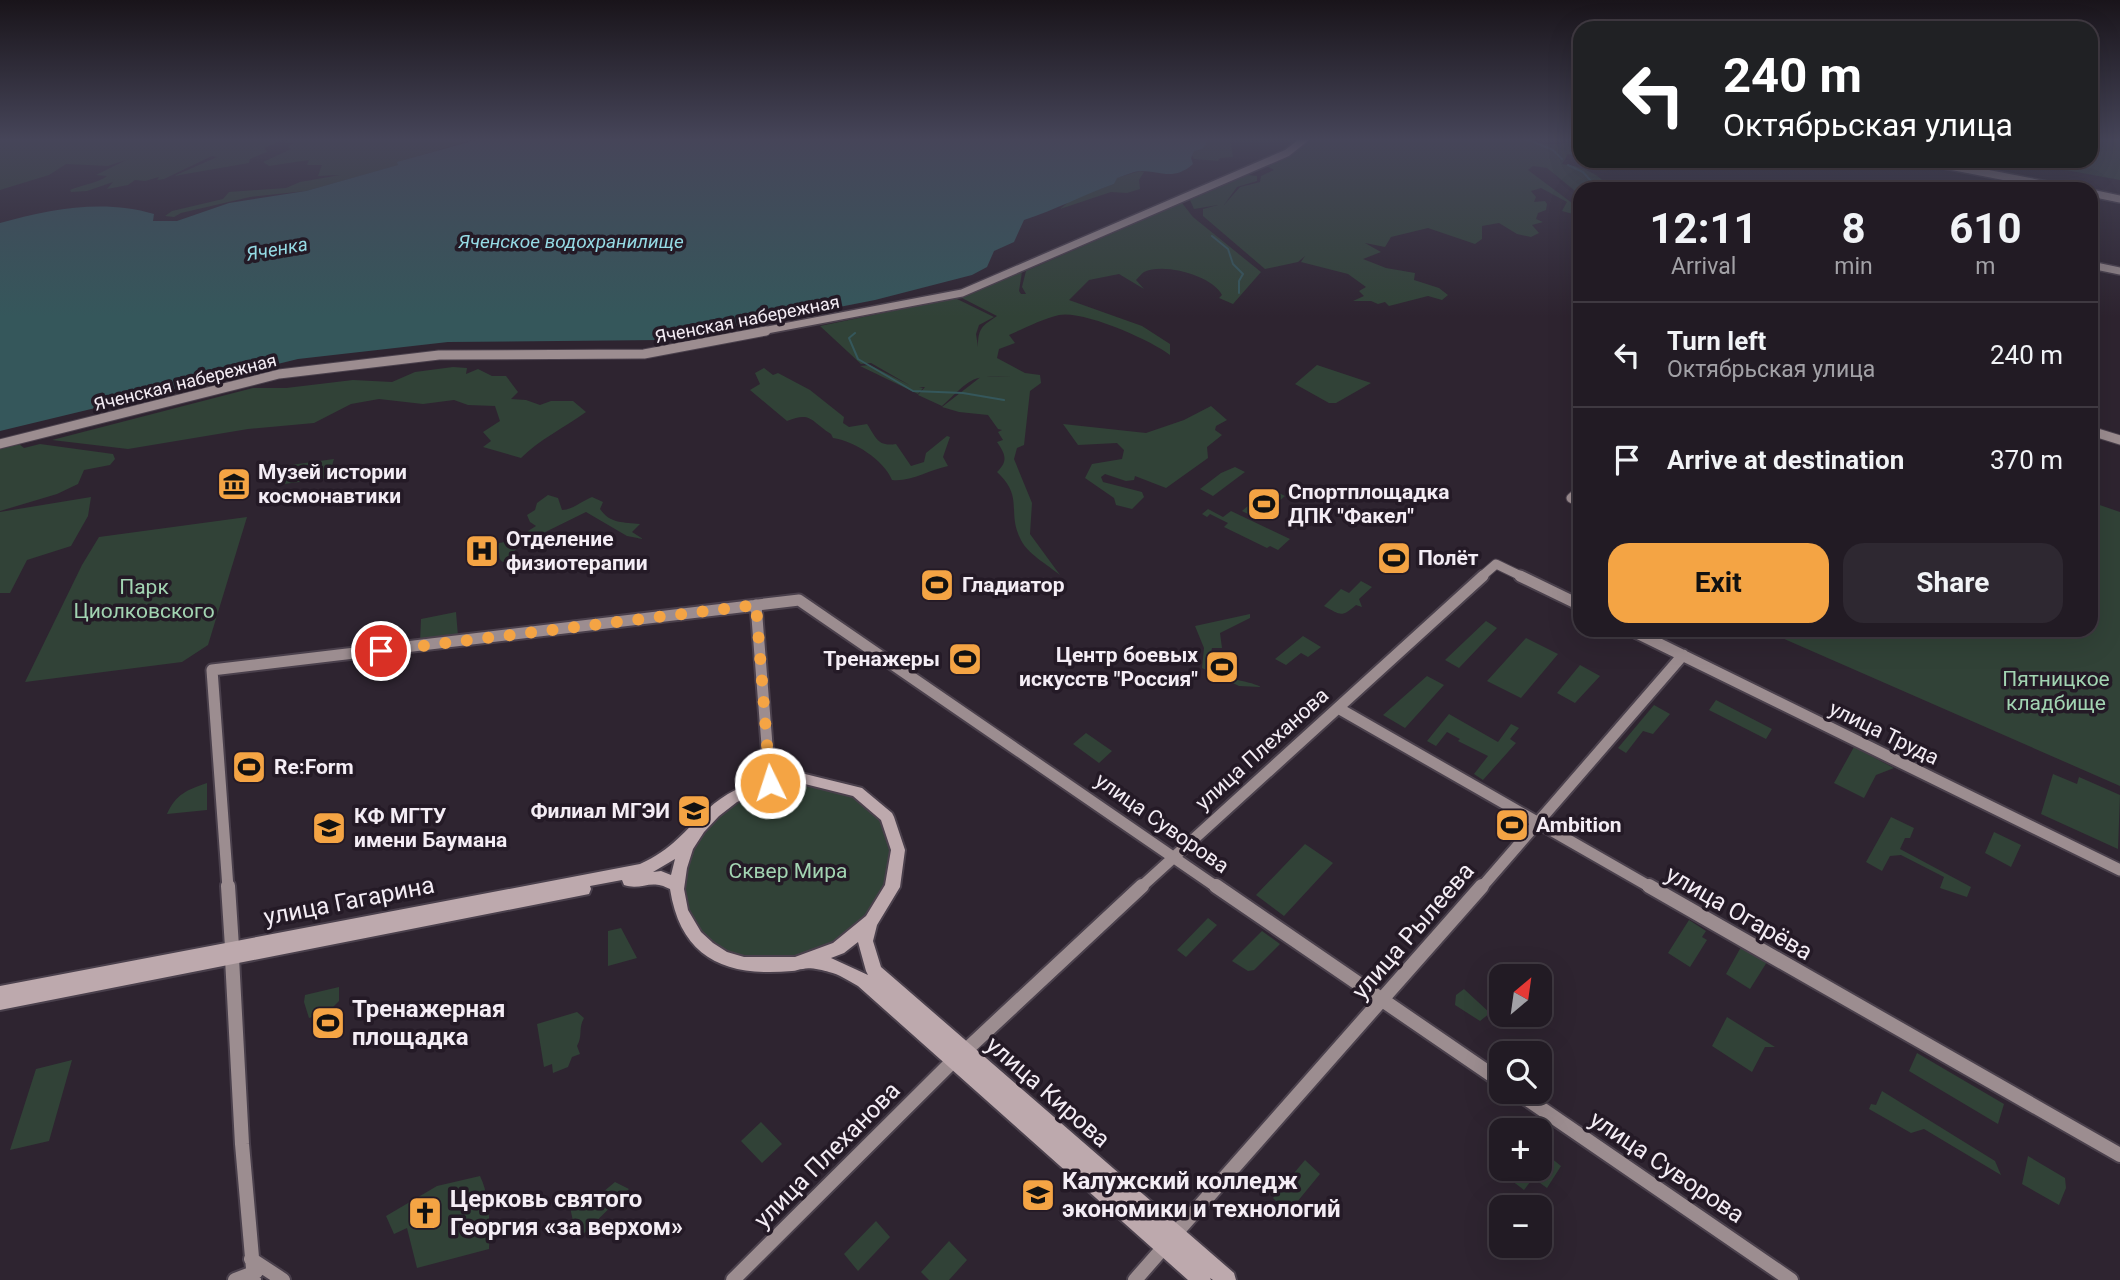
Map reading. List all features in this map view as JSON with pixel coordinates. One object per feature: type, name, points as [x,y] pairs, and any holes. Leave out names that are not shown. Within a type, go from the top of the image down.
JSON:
[{"type":"main road","points":[[805,779],[843,785],[874,803],[886,816],[898,848],[898,866],[886,903],[870,924],[838,949],[806,962],[770,967],[742,964],[709,949],[694,936],[678,903],[676,885],[677,868],[696,832],[709,817],[736,796],[770,783],[805,779]]},
{"type":"main road","name":"улица Гагарина","points":[[0,1003],[232,952],[642,870],[661,862],[696,832]]},
{"type":"main road","name":"улица Гагарина","points":[[0,993],[629,881],[661,877],[676,885]]},
{"type":"main road","name":"улица Кирова","points":[[870,924],[865,941],[874,971],[959,1057]]},
{"type":"main road","name":"улица Кирова","points":[[806,962],[832,965],[856,975],[959,1057],[1170,1241],[1227,1280]]},
{"type":"main road","name":"улица Кирова","points":[[1170,1241],[1202,1280]]},
{"type":"street","name":"Яченская набережная","points":[[0,444],[279,374],[439,355],[645,354],[961,293],[1183,198]]},
{"type":"street","points":[[2098,266],[2120,271]]},
{"type":"street","points":[[2098,432],[2120,440]]},
{"type":"street","name":"улица Плеханова","points":[[733,1280],[959,1057],[1174,856],[1496,564],[1573,602]]},
{"type":"street","name":"улица Суворова","points":[[756,605],[799,600],[1489,1073]]},
{"type":"street","points":[[255,1270],[212,670],[756,605],[770,783]]},
{"type":"street","name":"улица Труда","points":[[1645,637],[2120,870]]},
{"type":"street","name":"улица Рылеева","points":[[1135,1280],[1383,1001],[1683,656]]},
{"type":"street","name":"улица Огарёва","points":[[1338,708],[2120,1155]]},
{"type":"street","name":"улица Суворова","points":[[1534,1104],[1791,1280]]},
{"type":"street","points":[[235,1280],[255,1270],[283,1280]]},
{"type":"green space","points":[[247,198],[174,217],[165,216],[172,211],[223,199]]},
{"type":"green space","points":[[1076,198],[1094,198],[1060,209]]},
{"type":"green space","points":[[1229,198],[1224,205],[1230,198],[1536,198],[1534,202],[1545,201],[1547,204],[1546,210],[1538,213],[1536,219],[1543,222],[1532,225],[1539,233],[1531,237],[1517,234],[1499,223],[1482,226],[1482,239],[1475,244],[1428,228],[1391,237],[1385,247],[1365,243],[1381,252],[1363,259],[1386,268],[1415,273],[1414,280],[1439,288],[1448,295],[1442,300],[1428,296],[1389,306],[1385,302],[1378,304],[1371,301],[1353,301],[1364,296],[1359,291],[1366,287],[1348,274],[1301,262],[1305,256],[1298,262],[1265,269],[1203,216],[1203,209],[1218,205],[1194,209],[1190,200]]},
{"type":"green space","points":[[1559,198],[1565,198],[1573,204],[1573,214],[1562,211],[1567,202]]},
{"type":"green space","points":[[1182,203],[1193,217],[1261,272],[1233,304],[1219,298],[1222,295],[1217,288],[1199,277],[1163,269],[1144,272],[1136,280],[1144,289],[1119,274],[1089,280],[1069,300],[1142,326],[1170,344],[1170,355],[1116,328],[1070,315],[1046,319],[1009,335],[1015,343],[999,349],[997,358],[1025,373],[1040,375],[1041,383],[1030,391],[1024,445],[1017,448],[1014,459],[1032,503],[1030,534],[1060,575],[1032,554],[1016,528],[1013,497],[997,472],[1004,461],[1004,454],[997,442],[1003,440],[998,432],[1002,430],[998,429],[988,415],[942,407],[980,377],[967,384],[942,406],[918,395],[925,387],[919,387],[923,388],[918,394],[860,366],[870,365],[911,386],[871,363],[861,364],[820,326],[955,298],[994,317],[979,325],[976,334],[978,347],[982,328],[997,316],[960,297],[1022,272],[1019,291],[1026,294],[1022,287],[1026,271]]},
{"type":"green space","points":[[1317,365],[1371,383],[1336,403],[1329,403],[1295,384]]},
{"type":"green space","points":[[467,368],[466,374],[478,369],[492,376],[506,376],[518,392],[511,399],[540,405],[551,401],[573,401],[586,412],[544,439],[521,458],[483,447],[491,441],[483,432],[500,421],[495,406],[468,405],[454,400],[423,404],[379,399],[351,404],[314,423],[248,429],[128,449],[52,440],[253,388],[286,388],[353,380],[392,382],[415,372]]},
{"type":"green space","points":[[764,368],[773,375],[778,373],[810,390],[844,417],[843,423],[849,427],[867,424],[881,442],[896,444],[911,466],[924,462],[926,453],[947,436],[950,437],[943,457],[948,466],[913,478],[892,480],[882,465],[867,453],[850,443],[833,438],[811,419],[802,417],[787,421],[750,390],[760,384],[755,373]]},
{"type":"green space","points":[[1211,406],[1227,420],[1216,426],[1215,430],[1222,435],[1207,447],[1208,458],[1166,488],[1135,476],[1134,480],[1126,481],[1105,474],[1101,477],[1103,482],[1142,492],[1144,497],[1132,509],[1116,505],[1114,498],[1085,478],[1092,464],[1122,459],[1124,450],[1117,443],[1078,445],[1063,424],[1146,433],[1184,420]]},
{"type":"green space","points":[[19,444],[24,448],[40,444],[113,454],[115,459],[110,465],[84,470],[78,484],[57,494],[0,511],[0,449]]},
{"type":"green space","points":[[334,459],[328,478],[277,485],[283,466]]},
{"type":"green space","points":[[1235,467],[1245,472],[1213,496],[1200,489],[1221,473]]},
{"type":"green space","name":"Спортплощадка ДПК \"Факел\"","points":[[1269,488],[1285,496],[1258,519],[1242,511]]},
{"type":"green space","points":[[548,495],[558,498],[562,510],[592,497],[603,502],[600,509],[608,517],[640,524],[632,532],[643,539],[627,536],[586,512],[523,543],[512,553],[507,563],[501,561],[497,547],[499,543],[523,539],[528,531],[536,526],[530,522],[527,515]]},
{"type":"green space","points":[[91,497],[88,516],[71,546],[27,560],[10,593],[0,593],[0,512]]},
{"type":"green space","name":"Пятницкое кладбище","points":[[2098,504],[2120,512],[2120,786],[1780,637],[2098,637]]},
{"type":"green space","points":[[1208,509],[1223,517],[1231,511],[1290,539],[1278,550],[1270,546],[1267,548],[1224,527],[1228,523],[1210,514],[1207,517],[1202,514]]},
{"type":"green space","name":"Парк Циолковского","points":[[247,517],[208,645],[182,662],[25,682],[82,565],[99,537]]},
{"type":"green space","points":[[1361,581],[1372,587],[1359,599],[1362,607],[1356,605],[1341,614],[1324,606],[1341,589],[1349,593]]},
{"type":"green space","points":[[456,612],[458,636],[420,643],[421,619]]},
{"type":"green space","points":[[1250,614],[1250,618],[1220,633],[1222,648],[1212,648],[1208,665],[1227,677],[1261,687],[1239,686],[1202,668],[1204,648],[1195,626]]},
{"type":"green space","points":[[1486,621],[1497,628],[1459,668],[1445,660]]},
{"type":"green space","points":[[1303,636],[1321,647],[1308,657],[1301,653],[1286,665],[1275,659]]},
{"type":"green space","points":[[1526,638],[1558,654],[1521,698],[1487,681]]},
{"type":"green space","points":[[1580,665],[1600,676],[1575,703],[1557,693]]},
{"type":"green space","points":[[1427,676],[1444,685],[1405,728],[1383,715]]},
{"type":"green space","points":[[1716,700],[1772,729],[1766,739],[1709,710]]},
{"type":"green space","points":[[1654,705],[1670,714],[1653,734],[1643,731],[1626,753],[1618,748]]},
{"type":"green space","points":[[1449,714],[1498,742],[1511,724],[1519,728],[1510,739],[1516,743],[1483,780],[1474,774],[1488,756],[1458,741],[1460,739],[1447,732],[1436,746],[1427,741]]},
{"type":"green space","points":[[1086,733],[1112,751],[1099,763],[1073,744]]},
{"type":"green space","points":[[1854,747],[1894,768],[1876,775],[1864,798],[1834,783]]},
{"type":"green space","points":[[2053,774],[2077,784],[2079,777],[2120,795],[2118,849],[2041,814]]},
{"type":"green space","name":"Сквер Мира","points":[[792,782],[848,790],[883,819],[895,857],[893,875],[875,911],[842,941],[800,958],[776,960],[735,956],[717,948],[691,923],[680,891],[694,840],[719,812],[753,791]]},
{"type":"green space","points":[[207,783],[207,810],[167,814],[183,794]]},
{"type":"green space","points":[[1891,817],[1914,828],[1910,838],[1905,838],[1900,849],[1971,887],[1967,897],[1940,888],[1944,877],[1901,855],[1890,856],[1882,871],[1866,862]]},
{"type":"green space","points":[[1994,832],[2021,845],[2011,867],[1985,853]]},
{"type":"green space","points":[[1305,844],[1333,863],[1284,916],[1256,895]]},
{"type":"green space","points":[[1208,918],[1217,925],[1186,957],[1177,950]]},
{"type":"green space","points":[[1689,920],[1706,931],[1702,937],[1707,940],[1690,967],[1668,953]]},
{"type":"green space","points":[[621,928],[637,958],[608,966],[608,931]]},
{"type":"green space","points":[[1262,931],[1280,944],[1254,970],[1248,971],[1232,961]]},
{"type":"green space","points":[[1741,947],[1767,962],[1750,989],[1726,974]]},
{"type":"green space","points":[[339,987],[339,1001],[329,1011],[309,1018],[304,1002],[305,995]]},
{"type":"green space","points":[[1464,989],[1489,1014],[1480,1021],[1455,1005],[1456,995]]},
{"type":"green space","points":[[577,1012],[584,1018],[577,1046],[580,1054],[572,1057],[568,1067],[553,1073],[552,1064],[544,1067],[537,1024]]},
{"type":"green space","points":[[1727,1017],[1775,1047],[1765,1047],[1752,1072],[1712,1046]]},
{"type":"green space","points":[[1917,1053],[2004,1104],[1998,1124],[1909,1071]]},
{"type":"green space","points":[[72,1060],[49,1141],[10,1150],[36,1069]]},
{"type":"green space","points":[[1882,1091],[1995,1161],[2001,1175],[1924,1129],[1911,1133],[1869,1109],[1871,1104],[1876,1105]]},
{"type":"green space","points":[[761,1122],[782,1144],[762,1163],[741,1141]]},
{"type":"green space","points":[[2028,1156],[2065,1178],[2066,1188],[2059,1205],[2022,1184]]},
{"type":"green space","points":[[1552,1159],[1561,1166],[1552,1180]]},
{"type":"green space","points":[[1305,1160],[1320,1174],[1288,1213],[1273,1198]]},
{"type":"green space","points":[[480,1176],[488,1202],[489,1249],[417,1268],[407,1228],[394,1234],[386,1216],[437,1186]]},
{"type":"green space","points":[[1512,1181],[1531,1181],[1524,1190]]},
{"type":"green space","points":[[1537,1181],[1551,1181],[1547,1188]]},
{"type":"green space","points":[[615,1182],[629,1189],[577,1240],[570,1207],[603,1192]]},
{"type":"green space","points":[[876,1221],[890,1237],[858,1271],[844,1254]]},
{"type":"green space","points":[[949,1241],[967,1260],[949,1280],[929,1280],[921,1272]]},
{"type":"water","name":"Яченское водохранилище","points":[[263,198],[1081,198],[1024,220],[1014,242],[994,251],[987,267],[972,275],[875,300],[824,310],[805,309],[806,313],[660,340],[448,342],[298,359],[0,431],[0,223],[58,210],[96,207],[116,207],[154,214],[153,221],[177,221],[229,203]]},
{"type":"waterway","points":[[1212,236],[1228,249],[1233,264],[1243,274],[1239,281],[1239,293]]},
{"type":"waterway","points":[[855,333],[849,338],[858,359],[913,391],[963,393],[1004,400]]},
{"type":"place","name":"Музей истории космонавтики","points":[[234,484]]},
{"type":"place","name":"Спортплощадка ДПК \"Факел\"","points":[[1264,504]]},
{"type":"place","name":"Отделение физиотерапии","points":[[482,551]]},
{"type":"place","name":"Полёт","points":[[1394,558]]},
{"type":"place","name":"Гладиатор","points":[[937,585]]},
{"type":"place","name":"Тренажеры","points":[[965,659]]},
{"type":"place","name":"Центр боевых искусств \"Россия\"","points":[[1222,667]]},
{"type":"place","name":"Re:Form","points":[[249,767]]},
{"type":"place","name":"Филиал МГЭИ","points":[[694,811]]},
{"type":"place","name":"Ambition","points":[[1512,825]]},
{"type":"place","name":"КФ МГТУ имени Баумана","points":[[329,828]]},
{"type":"place","name":"Тренажерная площадка","points":[[328,1023]]},
{"type":"place","name":"Калужский колледж экономики и технологий","points":[[1038,1195]]},
{"type":"place","name":"Церковь святого Георгия «за верхом»","points":[[425,1213]]},
{"type":"route","points":[[381,651],[756,605],[770,783]]},
{"type":"water label","name":"Яченка","points":[[277,249]]}]
